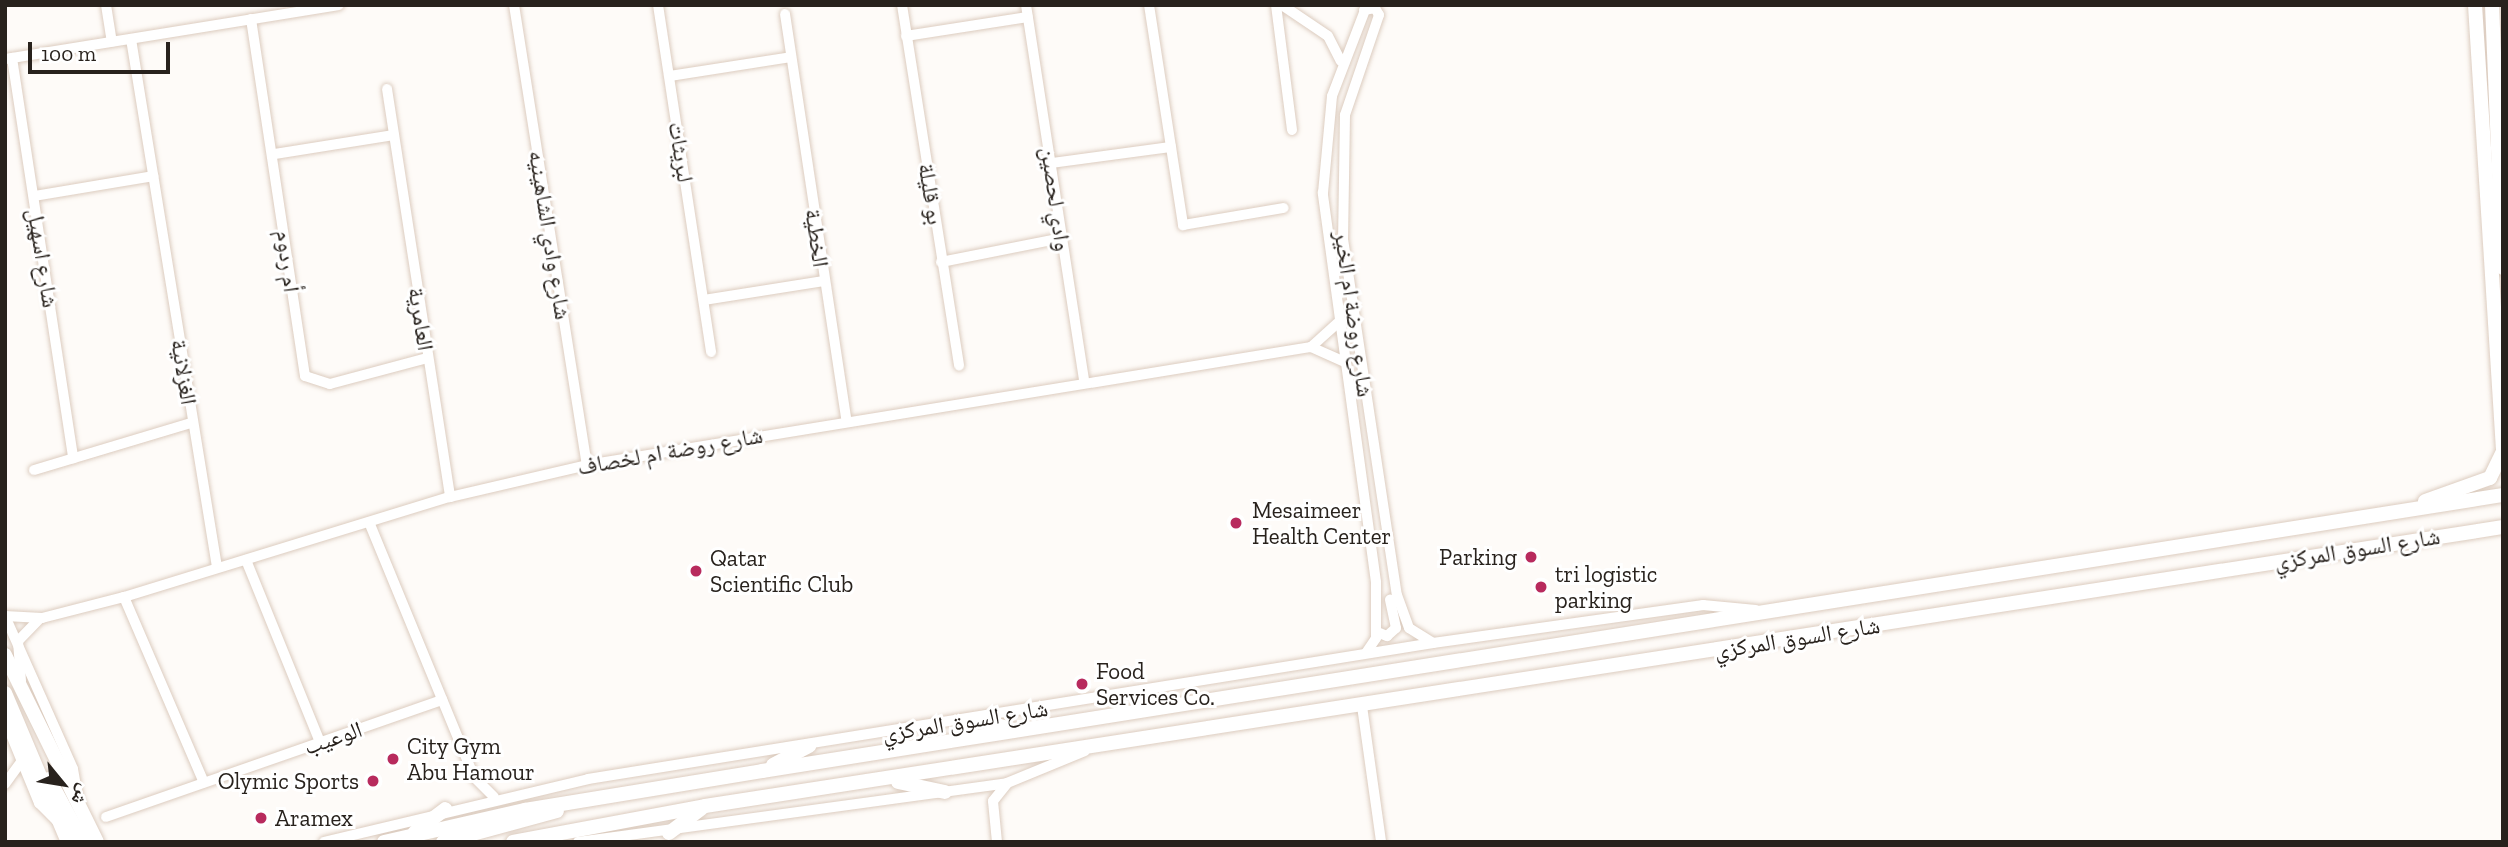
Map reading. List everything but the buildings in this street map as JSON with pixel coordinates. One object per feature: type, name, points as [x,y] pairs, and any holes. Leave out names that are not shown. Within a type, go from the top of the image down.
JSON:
[{"type":"main road","points":[[2396,513],[2470,488],[2499,472],[2503,449],[2475,5]]},
{"type":"main road","points":[[2492,5],[2503,268]]},
{"type":"main road","name":"شارع السوق المركزي","points":[[384,842],[412,834],[762,771],[2503,495]]},
{"type":"main road","name":"شارع السوق المركزي","points":[[513,842],[705,806],[1090,749],[2503,527]]},
{"type":"main road","points":[[5,655],[97,842]]},
{"type":"main road","points":[[5,693],[29,757],[68,842]]},
{"type":"main road","points":[[976,719],[1017,731]]},
{"type":"main road","points":[[762,771],[809,746]]},
{"type":"main road","points":[[29,757],[83,842]]},
{"type":"main road","points":[[890,780],[945,792]]},
{"type":"main road","points":[[443,842],[527,823],[575,804]]},
{"type":"main road","points":[[669,833],[705,806]]},
{"type":"main road","points":[[412,834],[445,809]]},
{"type":"street","points":[[106,5],[112,42]]},
{"type":"street","points":[[9,58],[339,5]]},
{"type":"street","name":"شارع وادي الشاهينيه","points":[[514,5],[587,465]]},
{"type":"street","name":"لبريثات","points":[[658,5],[711,352]]},
{"type":"street","name":"بو قليلة","points":[[902,5],[959,366]]},
{"type":"street","name":"وادي لحصين","points":[[1026,5],[1084,381]]},
{"type":"street","points":[[1149,5],[1183,225],[1284,208]]},
{"type":"street","points":[[1276,5],[1292,131]]},
{"type":"street","points":[[1282,5],[1323,32],[1341,36],[1355,29]]},
{"type":"street","name":"شارع روضة ام الخير","points":[[1377,632],[1374,566],[1338,323],[1323,167],[1342,63],[1365,8],[1376,8],[1379,15],[1349,94],[1340,199],[1391,569],[1406,623],[1433,643]]},
{"type":"street","name":"الخطية","points":[[785,14],[846,419]]},
{"type":"street","points":[[906,36],[1028,17]]},
{"type":"street","name":"أم ردوم","points":[[251,19],[275,156],[305,376],[330,384],[427,358]]},
{"type":"street","points":[[1323,32],[1342,63]]},
{"type":"street","name":"الغزلانية","points":[[131,39],[191,423],[217,567]]},
{"type":"street","points":[[670,76],[791,57]]},
{"type":"street","name":"شارع اسهيل","points":[[9,58],[34,196],[73,458]]},
{"type":"street","name":"العامرية","points":[[387,89],[450,497]]},
{"type":"street","points":[[275,156],[394,138]]},
{"type":"street","points":[[1052,163],[1171,147]]},
{"type":"street","points":[[34,196],[153,176]]},
{"type":"street","points":[[941,262],[1062,238]]},
{"type":"street","points":[[704,300],[824,281]]},
{"type":"street","points":[[1338,323],[1311,347],[1344,362]]},
{"type":"street","name":"شارع روضة ام لخصاف","points":[[5,616],[42,618],[124,597],[450,497],[587,465],[846,419],[1311,347]]},
{"type":"street","points":[[34,470],[191,423]]},
{"type":"street","points":[[369,522],[474,777],[494,797]]},
{"type":"street","points":[[246,560],[320,742]]},
{"type":"street","points":[[1366,653],[1377,632],[1387,636],[1396,628],[1391,569]]},
{"type":"street","points":[[124,597],[204,783]]},
{"type":"street","name":"شارع السوق المركزي","points":[[324,842],[494,797],[1366,653],[1703,605],[1776,612]]},
{"type":"street","points":[[5,616],[73,769],[78,801]]},
{"type":"street","name":"شارع روضة ام لخصاف","points":[[18,641],[42,618]]},
{"type":"street","points":[[18,641],[22,690]]},
{"type":"street","name":"الوعيب","points":[[106,817],[442,700]]},
{"type":"street","points":[[1362,706],[1381,842]]},
{"type":"street","points":[[5,720],[29,757],[34,789],[60,824]]},
{"type":"street","name":"شارع السوق المركزي","points":[[578,842],[669,833],[716,820],[1007,783],[1090,749]]},
{"type":"street","points":[[29,757],[8,783],[34,789]]},
{"type":"street","points":[[467,804],[474,777]]},
{"type":"street","points":[[997,842],[992,809],[1007,783]]},
{"type":"street","points":[[969,788],[992,809]]},
{"type":"place","name":"Mesaimeer Health Center","points":[[1236,523]]},
{"type":"place","name":"Parking","points":[[1531,557]]},
{"type":"place","name":"Qatar Scientific Club","points":[[696,571]]},
{"type":"place","name":"tri logistic parking","points":[[1541,587]]},
{"type":"place","name":"Food Services Co.","points":[[1082,684]]},
{"type":"place","name":"City Gym Abu Hamour","points":[[393,759]]},
{"type":"place","name":"Olymic Sports","points":[[373,781]]},
{"type":"place","name":"Aramex","points":[[261,818]]}]
